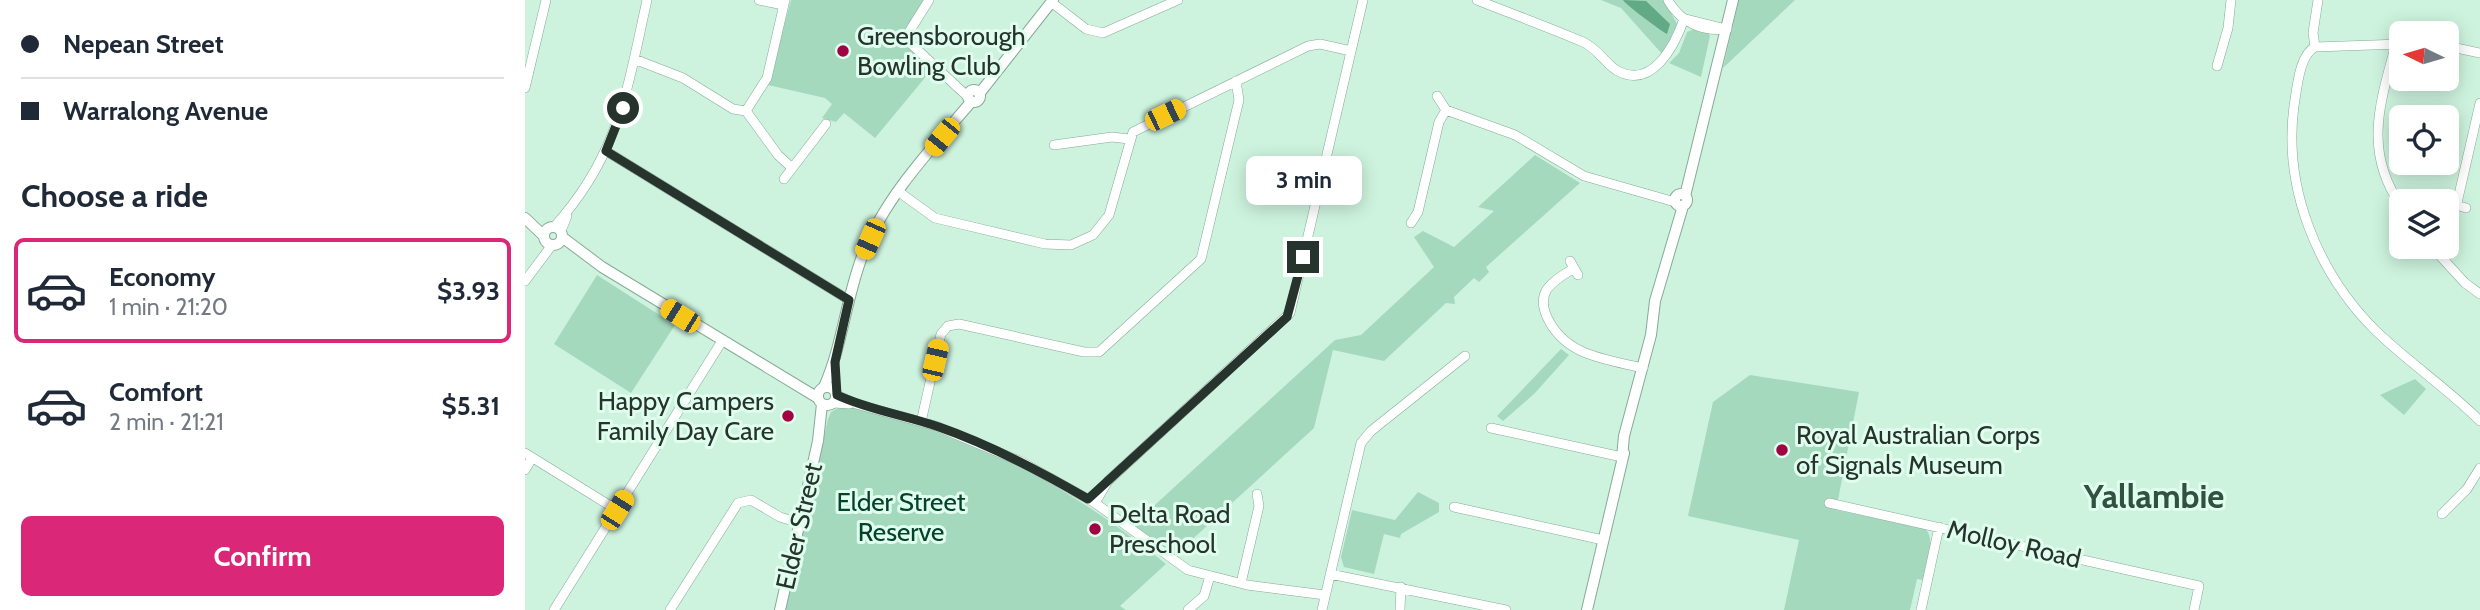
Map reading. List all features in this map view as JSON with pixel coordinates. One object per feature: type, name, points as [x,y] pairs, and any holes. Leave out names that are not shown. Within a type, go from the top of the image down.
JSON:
[{"type":"street","points":[[525,88],[546,0]]},
{"type":"street","points":[[525,281],[606,151],[620,118],[647,0]]},
{"type":"street","points":[[746,111],[765,82],[784,3],[759,0]]},
{"type":"street","points":[[929,0],[909,32],[908,40],[915,49],[972,95]]},
{"type":"street","points":[[1052,1],[1086,29],[1103,33],[1178,0]]},
{"type":"street","points":[[1091,501],[1108,481],[1290,313],[1363,0]]},
{"type":"street","points":[[1668,0],[1684,19],[1696,26],[1722,28]]},
{"type":"street","points":[[1585,610],[1622,457],[1633,424],[1651,335],[1663,299],[1679,200],[1722,28],[1726,0]]},
{"type":"street","points":[[1722,28],[1733,0]]},
{"type":"street","points":[[2217,66],[2231,0]]},
{"type":"street","points":[[2315,47],[2313,33],[2318,0]]},
{"type":"street","name":"Elder Street","points":[[780,610],[849,300],[870,239],[899,192],[957,119],[972,95],[992,75],[1052,1]]},
{"type":"street","points":[[1474,3],[1588,44],[1613,67],[1631,75],[1646,72],[1669,54],[1684,19]]},
{"type":"street","points":[[2389,44],[2315,47],[2306,55],[2299,82],[2293,146],[2299,196],[2321,256],[2345,294],[2374,329],[2479,421]]},
{"type":"street","points":[[899,192],[935,218],[1045,244],[1071,245],[1093,235],[1109,215],[1129,139],[1136,130],[1313,45],[1351,51]]},
{"type":"street","points":[[2459,49],[2480,53]]},
{"type":"street","points":[[2210,52],[2220,54]]},
{"type":"street","points":[[633,62],[660,69],[691,83],[733,109],[746,111],[778,155],[792,169]]},
{"type":"street","points":[[2389,80],[2380,112],[2377,153],[2383,174],[2391,189]]},
{"type":"street","points":[[921,422],[941,334],[949,326],[959,324],[1084,352],[1099,352],[1195,267],[1203,254],[1239,100],[1236,81]]},
{"type":"street","points":[[1437,96],[1446,110],[1515,135],[1584,176],[1679,200]]},
{"type":"street","points":[[2459,195],[2480,103]]},
{"type":"street","points":[[1411,223],[1418,212],[1439,122],[1446,110]]},
{"type":"street","points":[[784,179],[827,123]]},
{"type":"street","points":[[1054,145],[1112,137],[1129,139]]},
{"type":"street","points":[[606,151],[849,300]]},
{"type":"street","points":[[527,219],[800,388],[921,422],[971,439],[1022,462],[1091,501],[1174,563],[1210,576],[1287,589],[1323,602],[1364,439],[1465,356]]},
{"type":"street","points":[[2443,259],[2465,284],[2480,295]]},
{"type":"street","points":[[1574,268],[1544,290],[1542,303],[1553,327],[1568,344],[1583,353],[1643,368]]},
{"type":"street","points":[[554,610],[722,341]]},
{"type":"street","points":[[1491,428],[1622,457]]},
{"type":"street","points":[[525,470],[529,455],[617,510]]},
{"type":"street","points":[[2442,514],[2467,489],[2479,470]]},
{"type":"street","points":[[1241,583],[1259,506],[1257,494]]},
{"type":"street","points":[[670,610],[738,503],[751,500],[781,517],[799,523]]},
{"type":"street","name":"Molloy Road","points":[[1829,503],[2199,586],[2194,610]]},
{"type":"street","points":[[1454,507],[1603,540]]},
{"type":"street","points":[[1921,610],[1940,527]]},
{"type":"street","points":[[1331,571],[1506,610]]},
{"type":"street","points":[[1188,610],[1204,596],[1210,576]]},
{"type":"street","points":[[1400,610],[1401,587]]},
{"type":"green space","points":[[791,0],[924,0],[907,30],[906,37],[913,50],[933,68],[875,138],[844,113],[836,122],[822,118],[832,104],[825,98],[768,85]]},
{"type":"green space","points":[[1601,0],[1664,0],[1677,24],[1663,55],[1621,8]]},
{"type":"green space","points":[[1739,0],[1795,0],[1723,68]]},
{"type":"green space","points":[[1694,29],[1708,32],[1710,36],[1701,77],[1669,63],[1679,53],[1687,32]]},
{"type":"green space","points":[[1535,155],[1580,183],[1486,267],[1489,272],[1479,282],[1474,278],[1454,297],[1455,304],[1446,303],[1384,361],[1333,350],[1314,428],[1173,557],[1133,525],[1335,340],[1361,335],[1434,267],[1414,237],[1423,231],[1454,247],[1494,211],[1478,207]]},
{"type":"green space","points":[[597,275],[675,325],[631,393],[554,344]]},
{"type":"green space","points":[[1561,349],[1569,355],[1535,393],[1503,421],[1497,416]]},
{"type":"green space","points":[[1750,375],[1859,392],[1836,510],[1926,529],[1930,554],[1923,580],[1917,579],[1910,610],[1784,610],[1799,540],[1688,516],[1713,402]]},
{"type":"green space","points":[[2415,379],[2426,389],[2404,415],[2380,395]]},
{"type":"green space","name":"Elder Street Reserve","points":[[840,407],[854,408],[935,431],[1006,460],[1072,497],[1136,540],[1166,564],[1120,606],[1126,610],[785,610],[828,419],[831,412]]},
{"type":"green space","points":[[1418,492],[1439,503],[1439,512],[1401,534],[1400,538],[1384,534],[1374,574],[1344,567],[1341,557],[1352,510],[1395,520]]},
{"type":"shaded area","points":[[1623,0],[1646,1],[1670,24],[1667,34],[1644,18]]},
{"type":"place","name":"Greensborough Bowling Club","points":[[843,51]]},
{"type":"place","name":"Happy Campers Family Day Care","points":[[788,416]]},
{"type":"place","name":"Royal Australian Corps of Signals Museum","points":[[1782,450]]},
{"type":"place","name":"Delta Road Preschool","points":[[1095,529]]},
{"type":"district","name":"Yallambie","points":[[2154,496]]},
{"type":"route","points":[[623,108],[617,129],[606,151],[849,300],[835,362],[834,390],[837,395],[856,404],[936,426],[971,439],[1022,462],[1088,499],[1098,487],[1108,481],[1287,317],[1303,257]]}]
